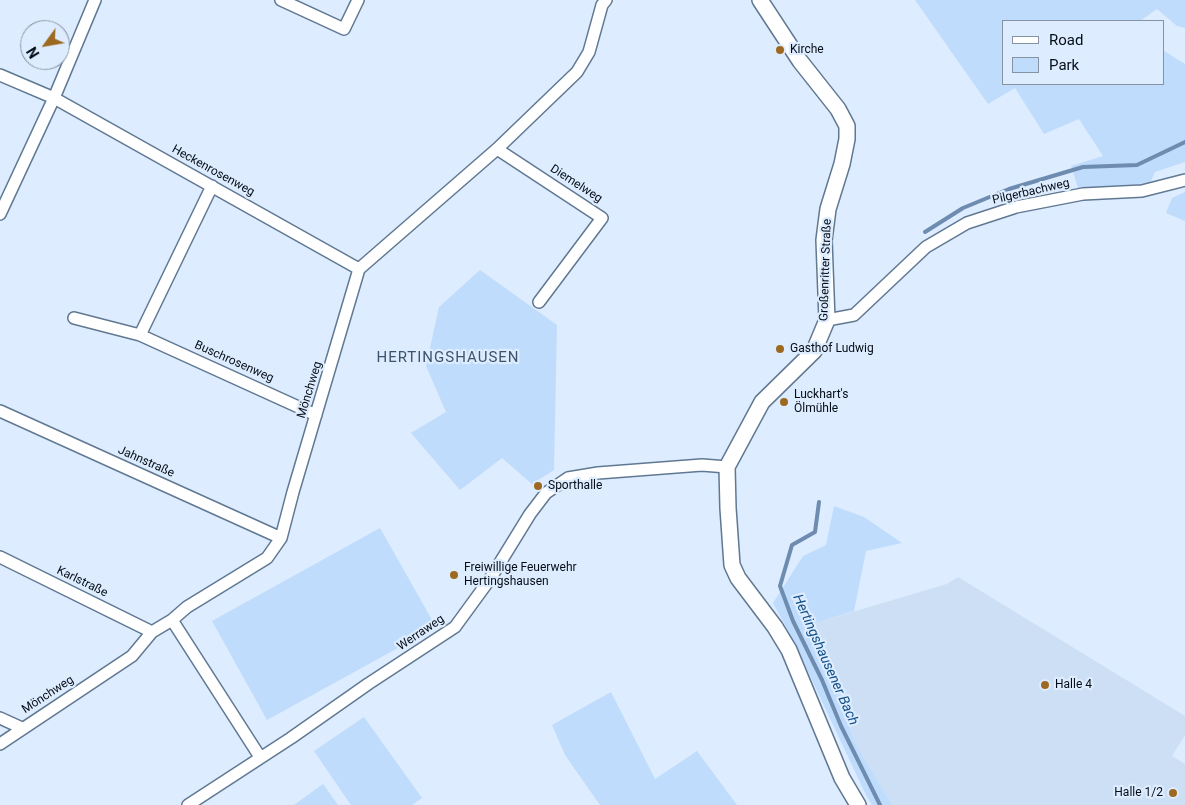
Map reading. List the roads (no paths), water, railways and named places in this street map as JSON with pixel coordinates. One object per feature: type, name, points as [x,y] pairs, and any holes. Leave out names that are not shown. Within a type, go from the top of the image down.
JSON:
[{"type":"street","points":[[0,213],[54,98],[95,0]]},
{"type":"street","points":[[281,0],[344,29],[358,0]]},
{"type":"street","points":[[360,269],[497,149],[577,72],[589,52],[602,5],[606,0]]},
{"type":"street","name":"Großenritter Straße","points":[[760,0],[800,61],[838,109],[847,126],[847,139],[842,164],[828,209],[824,240],[826,320],[814,351],[762,402],[727,467],[732,564],[738,578],[775,627],[789,650],[842,778],[858,805]]},
{"type":"street","name":"Heckenrosenweg","points":[[0,75],[54,98],[360,269]]},
{"type":"street","name":"Diemelweg","points":[[497,149],[602,218],[539,302]]},
{"type":"street","name":"Pilgerbachweg","points":[[826,320],[854,315],[926,247],[967,223],[1016,208],[1083,194],[1142,191],[1185,180]]},
{"type":"street","points":[[140,335],[212,186]]},
{"type":"street","name":"Mönchweg","points":[[0,744],[132,656],[152,632],[172,620],[187,607],[267,558],[281,538],[360,269]]},
{"type":"street","name":"Buschrosenweg","points":[[74,318],[140,335],[316,415]]},
{"type":"street","name":"Jahnstraße","points":[[0,411],[281,538]]},
{"type":"street","name":"Werraweg","points":[[188,805],[455,627],[490,579],[525,522],[546,493],[568,478],[598,473],[692,465],[727,467]]},
{"type":"street","name":"Karlstraße","points":[[0,557],[152,632]]},
{"type":"street","points":[[172,620],[260,757]]},
{"type":"street","points":[[0,718],[22,728]]},
{"type":"waterway","name":"Hertingshausener Bach","points":[[925,232],[963,208],[1009,189],[1083,167],[1137,165],[1185,142]]},
{"type":"waterway","name":"Hertingshausener Bach","points":[[819,502],[815,532],[792,545],[780,586],[793,621],[880,805]]},
{"type":"place","name":"Kirche","points":[[780,50]]},
{"type":"place","name":"Gasthof Ludwig","points":[[780,349]]},
{"type":"place","name":"Luckhart's Ölmühle","points":[[784,402]]},
{"type":"place","name":"Sporthalle","points":[[538,486]]},
{"type":"place","name":"Freiwillige Feuerwehr Hertingshausen","points":[[454,575]]},
{"type":"place","name":"Halle 4","points":[[1045,685]]},
{"type":"place","name":"Halle 1/2","points":[[1173,793]]},
{"type":"district","name":"HERTINGSHAUSEN","points":[[448,358]]}]
